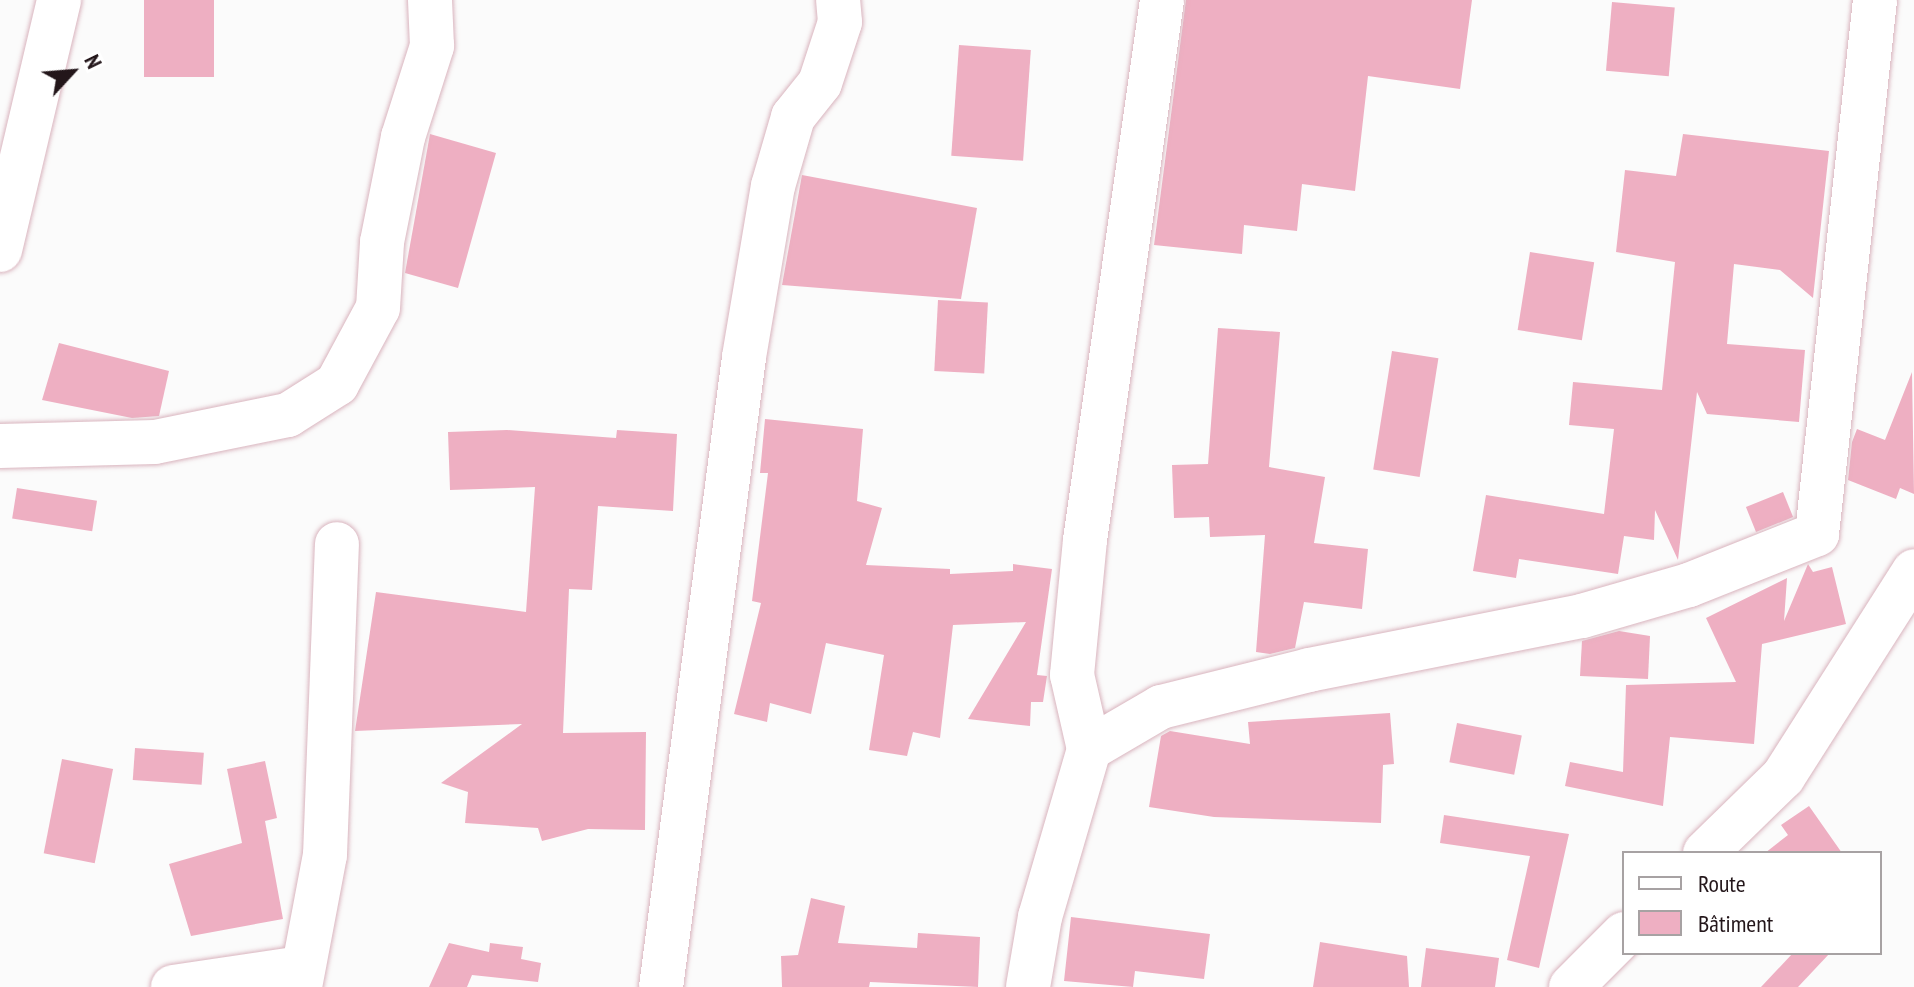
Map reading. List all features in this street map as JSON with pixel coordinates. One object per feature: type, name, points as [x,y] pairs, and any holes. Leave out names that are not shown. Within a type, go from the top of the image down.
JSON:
[{"type":"street","points":[[0,250],[59,0]]},
{"type":"street","points":[[0,446],[155,442],[288,415],[337,384],[378,308],[382,242],[403,137],[432,46],[430,0]]},
{"type":"street","points":[[661,987],[744,357],[773,186],[793,117],[820,83],[840,22],[838,0]]},
{"type":"street","points":[[1028,987],[1040,917],[1089,749],[1072,675],[1076,632],[1162,0]]},
{"type":"street","points":[[1089,749],[1161,707],[1324,666],[1582,616],[1689,585],[1817,534],[1875,0]]},
{"type":"street","points":[[173,987],[301,978],[325,855],[337,544]]},
{"type":"street","points":[[1707,851],[1783,777],[1914,571]]},
{"type":"street","points":[[1571,987],[1622,936]]},
{"type":"building","points":[[144,0],[214,0],[214,77],[144,77]]},
{"type":"building","points":[[1186,0],[1472,0],[1460,89],[1368,76],[1355,191],[1302,184],[1297,231],[1244,225],[1242,254],[1154,245]]},
{"type":"building","points":[[1612,2],[1675,7],[1669,76],[1606,71]]},
{"type":"building","points":[[959,45],[1031,50],[1023,161],[951,156]]},
{"type":"building","points":[[430,134],[496,153],[458,288],[405,273]]},
{"type":"building","points":[[1683,134],[1829,151],[1813,298],[1780,270],[1734,264],[1727,344],[1805,350],[1799,422],[1707,414],[1697,392],[1678,560],[1655,510],[1654,540],[1624,536],[1618,574],[1519,559],[1516,578],[1473,571],[1486,495],[1604,514],[1614,429],[1569,425],[1573,382],[1662,390],[1675,262],[1616,252],[1625,170],[1676,176]]},
{"type":"building","points":[[802,175],[977,208],[961,299],[782,285]]},
{"type":"building","points":[[1530,252],[1594,262],[1582,340],[1518,330]]},
{"type":"building","points":[[938,300],[988,303],[984,374],[934,371]]},
{"type":"building","points":[[1218,328],[1280,332],[1269,467],[1325,477],[1314,543],[1368,549],[1362,609],[1304,602],[1295,648],[1270,654],[1256,652],[1265,535],[1210,537],[1209,517],[1174,518],[1172,465],[1208,464]]},
{"type":"building","points":[[59,343],[169,371],[159,416],[132,418],[42,400]]},
{"type":"building","points":[[1392,351],[1438,358],[1420,477],[1373,470]]},
{"type":"building","points":[[1912,372],[1914,494],[1900,488],[1896,499],[1848,480],[1852,442],[1857,429],[1885,440]]},
{"type":"building","points":[[765,419],[863,429],[857,501],[882,508],[866,565],[950,569],[950,574],[1013,571],[1013,564],[1052,569],[1037,675],[1047,676],[1043,702],[1031,702],[1030,726],[968,719],[1026,622],[953,625],[940,738],[913,732],[907,756],[869,750],[884,655],[826,643],[811,714],[770,703],[767,722],[734,714],[761,603],[752,601],[768,473],[760,473]]},
{"type":"building","points":[[507,430],[616,438],[617,430],[677,434],[673,511],[598,506],[592,590],[569,589],[563,733],[646,732],[645,830],[588,829],[542,841],[538,828],[465,823],[468,792],[441,783],[522,724],[355,731],[376,592],[526,612],[535,487],[450,490],[448,432]]},
{"type":"building","points":[[17,488],[97,501],[92,531],[12,519]]},
{"type":"building","points":[[1783,492],[1793,517],[1756,532],[1746,507]]},
{"type":"building","points":[[1808,564],[1813,572],[1832,567],[1846,624],[1762,644],[1754,744],[1670,737],[1663,806],[1565,786],[1570,762],[1623,772],[1626,685],[1736,682],[1706,618],[1787,578],[1784,621]]},
{"type":"building","points":[[1619,631],[1650,636],[1648,679],[1580,676],[1582,641]]},
{"type":"building","points":[[1390,713],[1394,764],[1383,765],[1381,823],[1214,817],[1149,807],[1161,736],[1170,731],[1250,744],[1248,722]]},
{"type":"building","points":[[1457,723],[1522,736],[1514,775],[1449,762]]},
{"type":"building","points":[[135,748],[204,753],[202,785],[133,780]]},
{"type":"building","points":[[62,759],[113,769],[95,863],[44,853]]},
{"type":"building","points":[[265,761],[277,818],[265,821],[283,919],[191,936],[169,864],[242,843],[227,769]]},
{"type":"building","points":[[1809,806],[1841,851],[1768,851],[1788,835],[1781,825]]},
{"type":"building","points":[[1444,815],[1569,834],[1539,968],[1507,960],[1530,856],[1440,843]]},
{"type":"building","points":[[811,898],[845,906],[838,943],[917,948],[918,933],[980,937],[978,987],[870,982],[869,987],[782,987],[781,956],[798,955]]},
{"type":"building","points":[[1071,917],[1210,934],[1204,979],[1135,971],[1133,987],[1064,981]]},
{"type":"building","points":[[1320,942],[1407,956],[1409,987],[1313,987]]},
{"type":"building","points":[[449,943],[489,952],[490,943],[523,947],[521,959],[541,963],[538,982],[472,975],[467,987],[429,987]]},
{"type":"building","points":[[1426,948],[1499,958],[1495,987],[1421,987]]},
{"type":"building","points":[[1791,955],[1828,955],[1798,987],[1761,987]]}]
